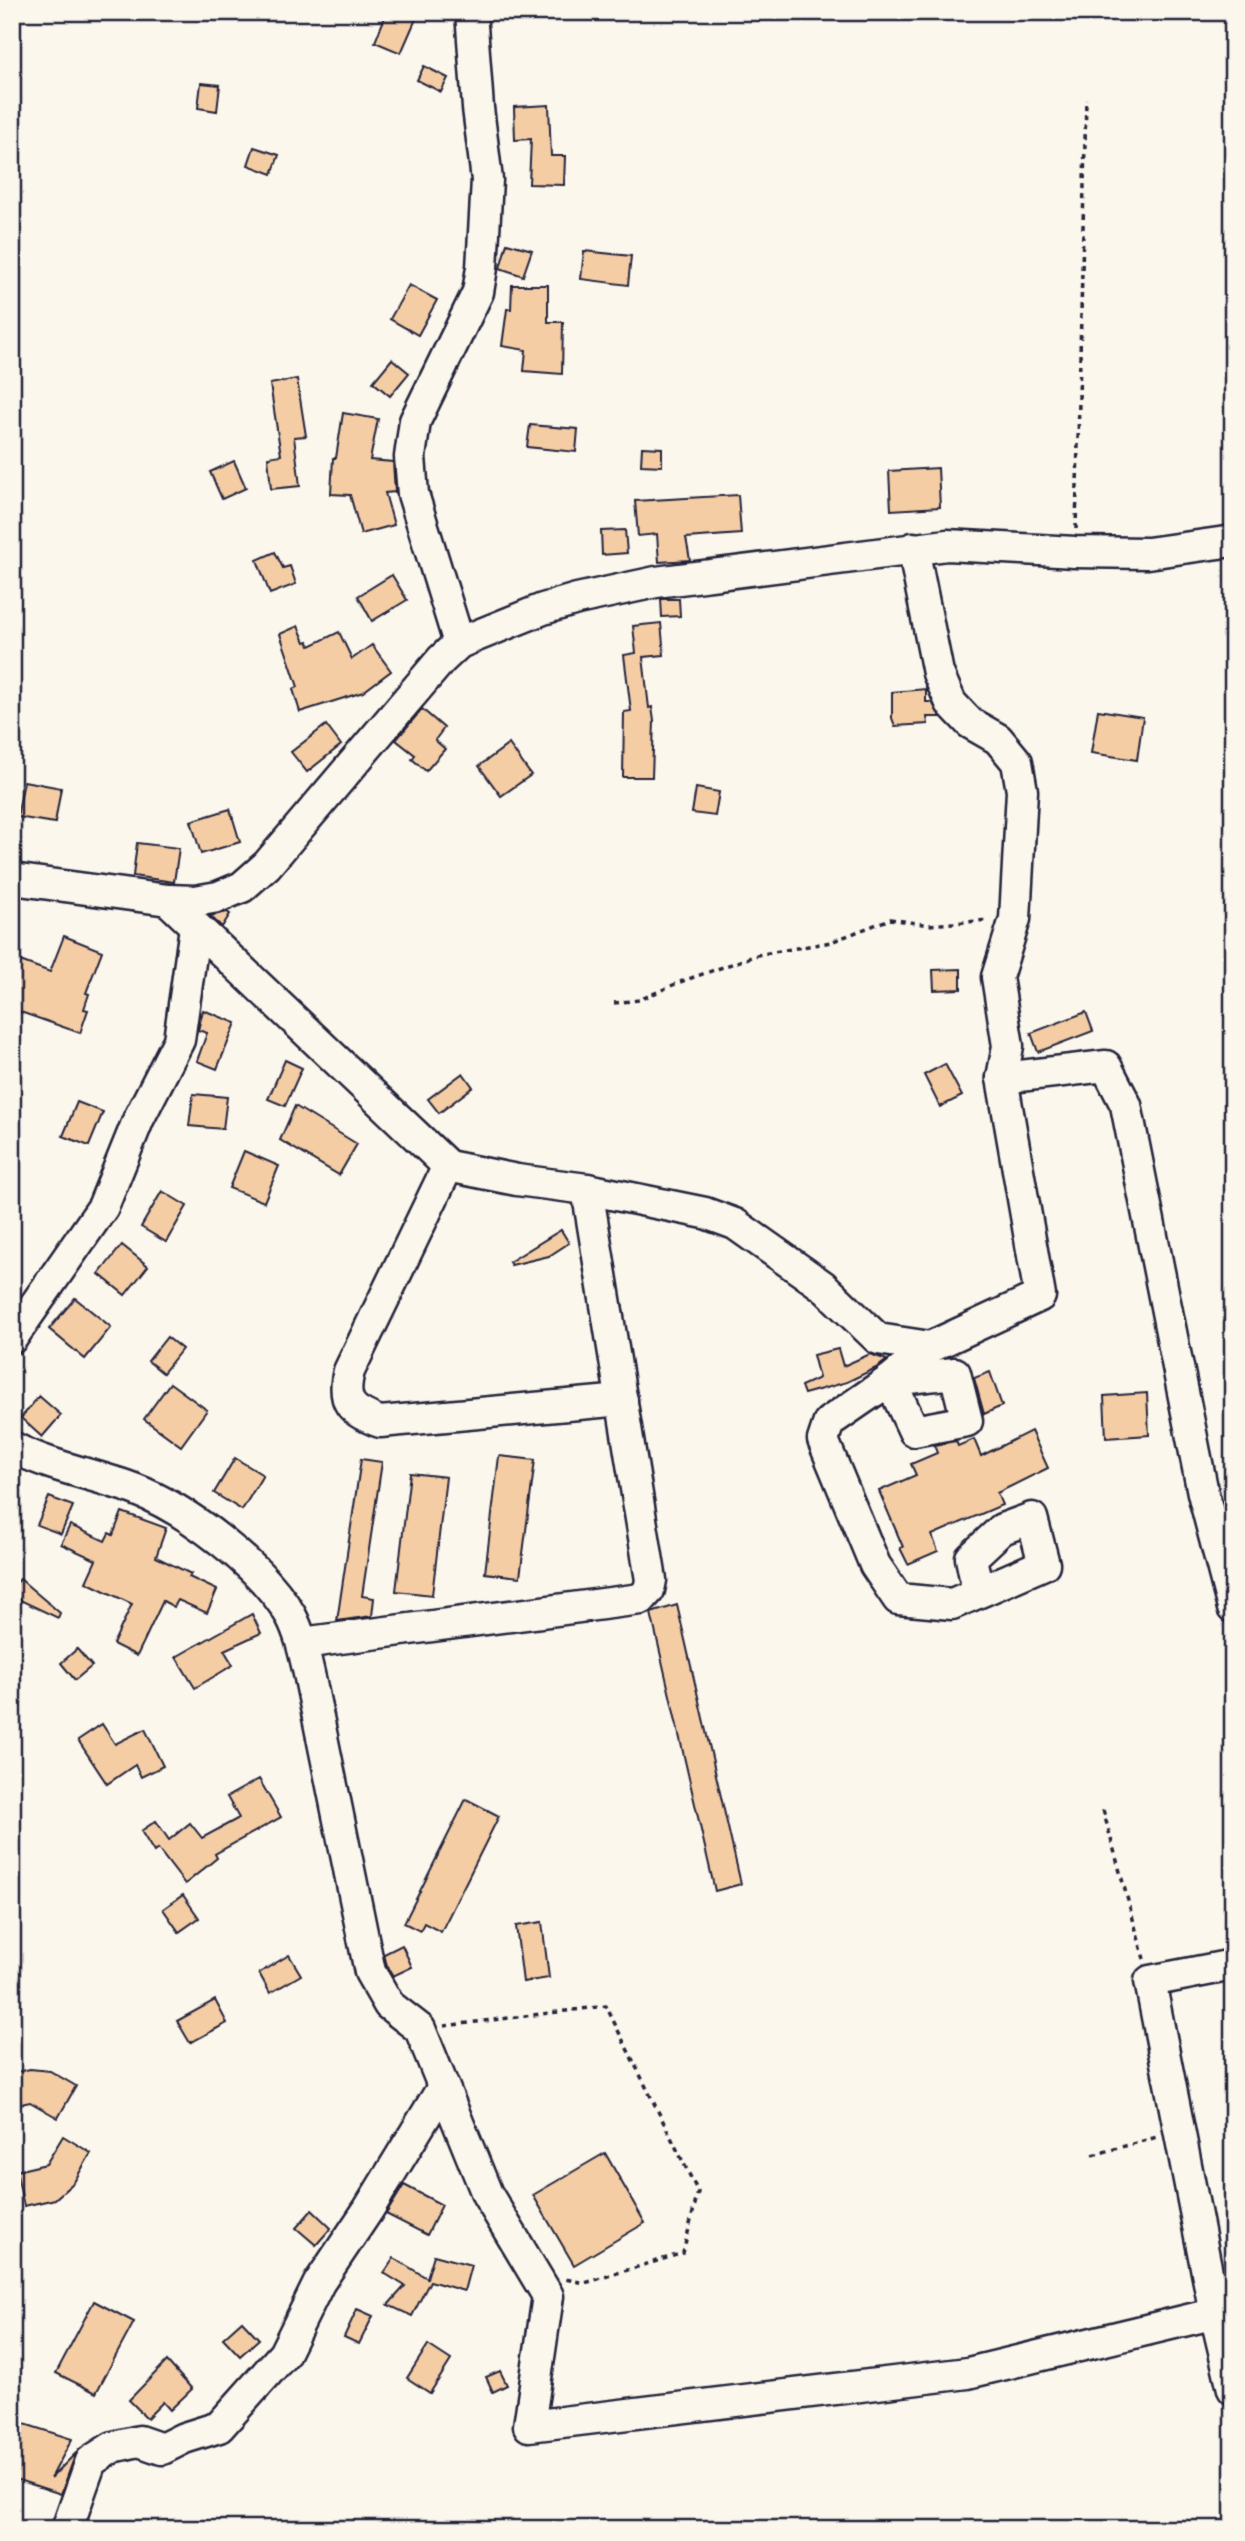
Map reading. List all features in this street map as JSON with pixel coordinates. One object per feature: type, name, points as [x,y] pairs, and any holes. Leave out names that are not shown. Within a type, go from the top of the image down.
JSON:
[{"type":"street","points":[[459,643],[413,494],[410,457],[415,421],[478,292],[482,268],[487,180],[478,108],[471,12]]},
{"type":"street","points":[[12,879],[167,901],[195,901],[218,897],[242,887],[267,865],[441,660],[459,643],[543,609],[600,593],[656,582],[947,545],[1148,553],[1233,541]]},
{"type":"street","points":[[913,548],[939,673],[951,703],[970,723],[998,739],[1017,762],[1022,791],[1015,919],[997,977],[1008,1046],[1002,1078],[1040,1296],[930,1347],[890,1380],[829,1422],[823,1440],[869,1553],[898,1599],[952,1604],[978,1592]]},
{"type":"street","points":[[167,901],[448,1166],[517,1180],[587,1189],[705,1213],[735,1224],[823,1286],[878,1339],[930,1347]]},
{"type":"street","points":[[12,1338],[103,1207],[139,1118],[179,1040],[195,927]]},
{"type":"street","points":[[1002,1078],[1106,1066],[1126,1105],[1203,1493],[1233,1608]]},
{"type":"street","points":[[448,1166],[348,1371],[348,1400],[358,1413],[380,1422],[622,1400]]},
{"type":"street","points":[[302,1643],[641,1599],[649,1590],[651,1580],[587,1189]]},
{"type":"street","points":[[12,1447],[54,1465],[135,1490],[190,1518],[251,1567],[278,1597],[292,1619],[302,1643],[370,1972],[389,2005],[420,2029],[486,2194],[548,2296],[528,2426],[968,2373],[1224,2311]]},
{"type":"street","points":[[1233,1965],[1150,1981],[1179,2131],[1224,2311],[1233,2389]]},
{"type":"street","points":[[67,2529],[91,2461],[113,2447],[139,2441],[162,2449],[184,2438],[219,2427],[285,2354],[319,2283],[368,2210],[443,2087]]},
{"type":"path","points":[[1075,552],[1086,99]]},
{"type":"path","points":[[614,1003],[639,1000],[680,982],[757,955],[831,942],[890,919],[929,925],[1015,919]]},
{"type":"path","points":[[1103,1810],[1150,1981]]},
{"type":"path","points":[[420,2029],[606,2006],[698,2192],[683,2253],[584,2283],[536,2275]]},
{"type":"path","points":[[1093,2155],[1179,2131]]},
{"type":"building","points":[[387,12],[419,12],[401,53],[375,42]]},
{"type":"building","points":[[424,66],[448,78],[441,92],[417,80]]},
{"type":"building","points":[[201,83],[220,85],[217,111],[198,108]]},
{"type":"building","points":[[549,105],[551,156],[565,156],[564,185],[529,184],[531,139],[515,140],[514,107]]},
{"type":"building","points":[[254,147],[279,155],[272,174],[248,165]]},
{"type":"building","points":[[507,243],[532,250],[523,276],[500,268]]},
{"type":"building","points":[[584,251],[631,256],[628,285],[581,279]]},
{"type":"building","points":[[409,285],[437,300],[418,335],[390,319]]},
{"type":"building","points":[[512,285],[548,285],[548,322],[563,322],[562,374],[524,371],[526,350],[502,346],[507,309],[511,309]]},
{"type":"building","points":[[392,359],[409,373],[390,396],[373,382]]},
{"type":"building","points":[[297,379],[306,436],[294,437],[300,486],[271,489],[268,457],[281,455],[270,384]]},
{"type":"building","points":[[343,413],[378,419],[370,460],[393,462],[395,492],[385,493],[394,525],[361,534],[350,495],[331,494],[333,458],[336,458]]},
{"type":"building","points":[[530,425],[578,429],[576,452],[527,447]]},
{"type":"building","points":[[642,447],[662,448],[662,466],[641,465]]},
{"type":"building","points":[[234,461],[246,488],[222,499],[210,472]]},
{"type":"building","points":[[938,468],[940,507],[891,510],[889,471]]},
{"type":"building","points":[[738,495],[741,534],[686,538],[690,560],[659,562],[657,534],[638,536],[635,501]]},
{"type":"building","points":[[625,530],[627,553],[602,555],[601,531]]},
{"type":"building","points":[[275,552],[283,568],[290,566],[296,584],[270,594],[257,560]]},
{"type":"building","points":[[392,575],[407,600],[372,621],[358,596]]},
{"type":"building","points":[[661,599],[679,599],[680,616],[662,617]]},
{"type":"building","points":[[661,623],[664,655],[643,657],[649,708],[652,707],[654,721],[652,777],[623,777],[624,712],[631,711],[624,655],[636,653],[633,626]]},
{"type":"building","points":[[298,626],[305,642],[308,641],[310,646],[339,632],[352,659],[372,645],[391,671],[363,692],[300,712],[293,689],[298,687],[280,634]]},
{"type":"building","points":[[926,689],[926,702],[932,702],[941,717],[927,717],[928,724],[895,726],[892,718],[892,692]]},
{"type":"building","points":[[422,709],[444,728],[435,740],[445,749],[426,771],[412,759],[415,755],[396,740]]},
{"type":"building","points":[[1098,710],[1143,717],[1137,760],[1091,753]]},
{"type":"building","points":[[326,725],[341,745],[307,772],[291,752]]},
{"type":"building","points":[[509,744],[531,775],[501,796],[479,766]]},
{"type":"building","points":[[24,781],[61,788],[55,823],[17,817]]},
{"type":"building","points":[[696,788],[719,792],[715,816],[692,813]]},
{"type":"building","points":[[230,809],[240,842],[201,854],[191,821]]},
{"type":"building","points":[[137,843],[179,848],[174,882],[133,876]]},
{"type":"building","points":[[227,912],[230,914],[222,927],[210,916]]},
{"type":"building","points":[[64,936],[102,951],[86,993],[89,994],[84,1009],[88,1010],[80,1033],[12,1009],[12,958],[50,972]]},
{"type":"building","points":[[961,969],[961,989],[934,990],[933,970]]},
{"type":"building","points":[[203,1010],[236,1023],[217,1069],[197,1061],[207,1033],[198,1030]]},
{"type":"building","points":[[1086,1012],[1093,1031],[1038,1052],[1031,1033]]},
{"type":"building","points":[[285,1060],[302,1068],[285,1106],[268,1099]]},
{"type":"building","points":[[945,1064],[962,1096],[940,1107],[924,1075]]},
{"type":"building","points":[[463,1073],[473,1087],[439,1113],[428,1099]]},
{"type":"building","points":[[193,1094],[227,1097],[223,1129],[189,1126]]},
{"type":"building","points":[[77,1102],[103,1112],[89,1146],[63,1136]]},
{"type":"building","points":[[295,1106],[357,1144],[339,1175],[280,1140]]},
{"type":"building","points":[[244,1151],[279,1166],[264,1202],[229,1188]]},
{"type":"building","points":[[162,1191],[187,1206],[166,1242],[141,1227]]},
{"type":"building","points":[[561,1230],[569,1243],[549,1256],[511,1265],[509,1262]]},
{"type":"building","points":[[122,1245],[148,1266],[125,1295],[99,1274]]},
{"type":"building","points":[[75,1298],[111,1327],[85,1359],[49,1329]]},
{"type":"building","points":[[167,1337],[182,1349],[163,1373],[148,1361]]},
{"type":"building","points":[[838,1349],[843,1366],[870,1354],[887,1360],[847,1382],[804,1394],[801,1386],[819,1378],[813,1355]]},
{"type":"building","points":[[990,1372],[1002,1406],[984,1414],[974,1378]]},
{"type":"building","points":[[170,1383],[207,1410],[181,1446],[144,1419]]},
{"type":"building","points":[[1147,1393],[1149,1435],[1106,1438],[1104,1396]]},
{"type":"building","points":[[39,1396],[61,1415],[42,1437],[21,1418]]},
{"type":"building","points":[[1031,1431],[1048,1468],[997,1493],[1002,1505],[932,1535],[938,1551],[908,1564],[879,1491],[916,1475],[911,1464],[937,1453],[934,1445],[956,1441],[958,1446],[974,1439],[981,1456]]},
{"type":"building","points":[[499,1456],[535,1460],[520,1577],[485,1573]]},
{"type":"building","points":[[235,1458],[263,1475],[242,1510],[214,1493]]},
{"type":"building","points":[[361,1459],[382,1462],[362,1596],[374,1598],[372,1616],[337,1621]]},
{"type":"building","points":[[410,1473],[446,1477],[432,1595],[396,1591]]},
{"type":"building","points":[[49,1497],[73,1506],[61,1534],[37,1525]]},
{"type":"building","points":[[122,1512],[166,1528],[156,1557],[217,1590],[207,1613],[178,1600],[174,1607],[163,1601],[137,1656],[113,1644],[132,1604],[86,1582],[96,1560],[61,1544],[70,1525],[105,1541],[109,1533],[113,1535]]},
{"type":"building","points":[[20,1579],[60,1613],[58,1618],[22,1601],[12,1593],[12,1588]]},
{"type":"building","points":[[677,1605],[741,1884],[715,1891],[651,1613]]},
{"type":"building","points":[[252,1614],[261,1633],[224,1650],[233,1665],[195,1688],[176,1657]]},
{"type":"building","points":[[77,1649],[92,1666],[75,1680],[61,1663]]},
{"type":"building","points":[[102,1724],[115,1744],[145,1729],[163,1766],[141,1777],[135,1765],[107,1784],[78,1740]]},
{"type":"building","points":[[259,1779],[281,1817],[215,1854],[217,1858],[185,1884],[158,1849],[154,1852],[141,1831],[156,1821],[169,1840],[190,1823],[202,1838],[239,1818],[227,1797]]},
{"type":"building","points":[[466,1799],[499,1816],[441,1932],[424,1923],[420,1931],[404,1923]]},
{"type":"building","points":[[183,1895],[199,1918],[179,1932],[163,1909]]},
{"type":"building","points":[[542,1922],[549,1978],[523,1982],[516,1926]]},
{"type":"building","points":[[402,1945],[412,1967],[393,1976],[384,1954]]},
{"type":"building","points":[[289,1955],[301,1975],[270,1993],[259,1973]]},
{"type":"building","points":[[215,2000],[227,2023],[190,2043],[177,2021]]},
{"type":"building","points":[[30,2069],[50,2071],[76,2086],[58,2118],[30,2102],[12,2106],[12,2073]]},
{"type":"building","points":[[63,2136],[91,2153],[74,2182],[55,2199],[24,2206],[16,2171],[46,2164]]},
{"type":"building","points":[[605,2153],[645,2223],[574,2265],[533,2195]]},
{"type":"building","points":[[404,2185],[442,2205],[427,2235],[386,2214]]},
{"type":"building","points":[[312,2210],[331,2228],[316,2245],[296,2228]]},
{"type":"building","points":[[434,2255],[471,2265],[464,2291],[430,2281],[412,2316],[388,2305],[405,2286],[384,2273],[394,2258],[427,2278]]},
{"type":"building","points":[[94,2301],[134,2322],[96,2393],[56,2373]]},
{"type":"building","points":[[357,2309],[373,2316],[359,2344],[344,2337]]},
{"type":"building","points":[[242,2321],[259,2339],[240,2356],[223,2338]]},
{"type":"building","points":[[428,2345],[451,2360],[430,2393],[407,2378]]},
{"type":"building","points":[[167,2361],[192,2389],[170,2410],[163,2402],[147,2418],[129,2400]]},
{"type":"building","points":[[500,2371],[507,2385],[493,2392],[486,2377]]},
{"type":"building","points":[[12,2420],[72,2439],[51,2478],[76,2453],[61,2494],[12,2478]]}]
